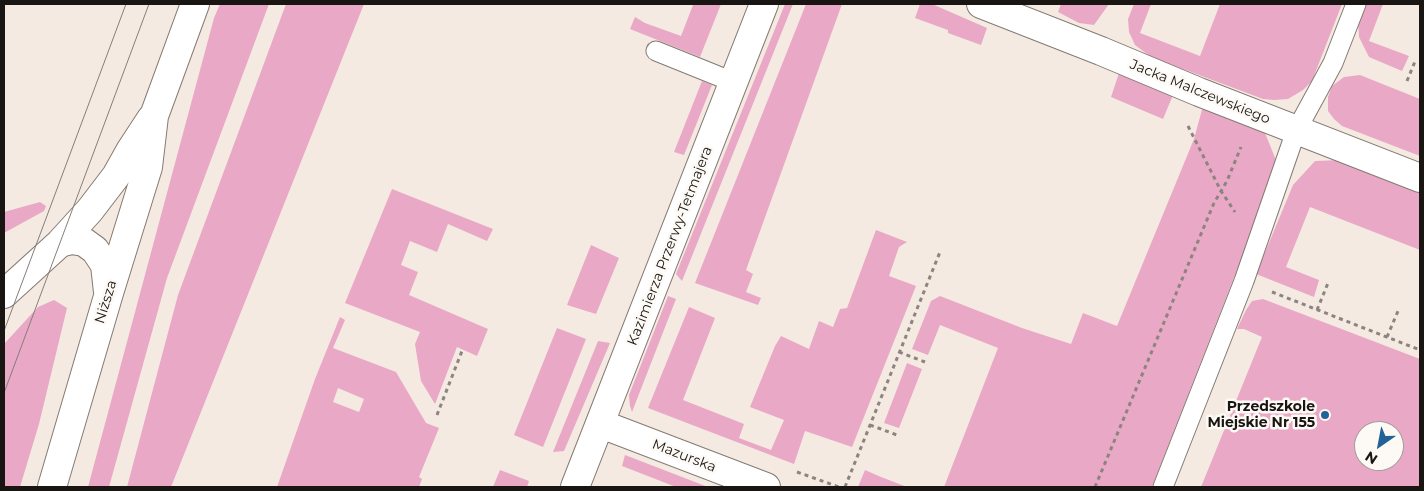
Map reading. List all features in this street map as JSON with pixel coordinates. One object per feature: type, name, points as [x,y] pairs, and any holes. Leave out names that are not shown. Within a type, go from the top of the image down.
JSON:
[{"type":"street","name":"Niższa","points":[[52,487],[108,294],[148,167],[154,116],[195,4]]},
{"type":"street","name":"Kazimierza Przerwy-Tetmajera","points":[[575,487],[764,4]]},
{"type":"street","name":"Jacka Malczewskiego","points":[[980,4],[1296,131],[1420,178]]},
{"type":"street","name":"Niższa","points":[[4,294],[60,243],[90,210],[116,176],[130,151],[154,116]]},
{"type":"street","points":[[60,243],[71,240],[84,242],[95,250],[105,265],[108,294]]},
{"type":"street","name":"Mazurska","points":[[601,424],[766,487]]},
{"type":"lane","points":[[1162,487],[1244,281],[1296,131],[1333,63],[1356,4]]},
{"type":"lane","points":[[656,51],[733,82]]},
{"type":"path","points":[[1407,82],[1416,59]]},
{"type":"path","points":[[1095,487],[1214,203],[1227,181],[1255,114]]},
{"type":"path","points":[[1186,123],[1221,191],[1256,244]]},
{"type":"path","points":[[845,487],[940,252]]},
{"type":"path","points":[[1244,281],[1420,350]]},
{"type":"path","points":[[1317,310],[1328,283]]},
{"type":"path","points":[[1387,337],[1398,311]]},
{"type":"path","points":[[437,415],[462,351]]},
{"type":"path","points":[[899,352],[925,362]]},
{"type":"path","points":[[870,425],[897,435]]},
{"type":"shaded area","points":[[220,4],[269,4],[167,278],[109,487],[88,487],[214,18]]},
{"type":"shaded area","points":[[286,4],[364,4],[171,487],[127,487],[178,295]]},
{"type":"shaded area","points":[[690,4],[721,4],[700,57],[630,29],[635,17],[645,23],[681,36],[693,5]]},
{"type":"shaded area","points":[[785,4],[793,4],[682,281],[676,274]]},
{"type":"shaded area","points":[[806,4],[842,4],[746,270],[753,274],[746,292],[761,298],[758,305],[695,283]]},
{"type":"shaded area","points":[[920,4],[932,4],[987,28],[981,45],[915,18]]},
{"type":"shaded area","points":[[1061,4],[1109,4],[1094,25],[1079,23],[1058,12]]},
{"type":"shaded area","points":[[1134,4],[1151,4],[1140,33],[1200,56],[1220,4],[1342,4],[1312,81],[1303,90],[1288,99],[1274,100],[1263,99],[1151,57],[1135,45],[1129,32],[1128,19]]},
{"type":"shaded area","points":[[1364,4],[1383,4],[1369,41],[1409,56],[1402,71],[1369,57],[1359,37],[1358,21]]},
{"type":"shaded area","points":[[1119,73],[1173,95],[1163,119],[1111,97]]},
{"type":"shaded area","points":[[1360,75],[1420,99],[1420,156],[1342,126],[1328,111],[1328,97],[1332,86],[1344,77]]},
{"type":"shaded area","points":[[702,81],[712,85],[684,155],[674,152]]},
{"type":"shaded area","points":[[1203,106],[1265,133],[1278,165],[1152,487],[944,487],[998,348],[940,325],[928,355],[912,349],[931,301],[940,296],[1022,328],[1071,344],[1083,313],[1117,326],[1194,139]]},
{"type":"shaded area","points":[[1340,160],[1420,191],[1420,250],[1310,207],[1286,267],[1319,280],[1314,297],[1256,274],[1293,185],[1315,161]]},
{"type":"shaded area","points":[[392,189],[493,229],[487,241],[448,224],[437,252],[410,241],[401,265],[418,272],[409,295],[488,329],[477,356],[457,347],[435,404],[421,381],[415,344],[420,332],[345,303]]},
{"type":"shaded area","points":[[40,202],[46,206],[44,211],[4,233],[4,212]]},
{"type":"shaded area","points":[[876,230],[907,242],[899,247],[889,276],[916,286],[852,447],[805,431],[794,464],[648,408],[689,307],[715,318],[683,400],[744,424],[739,438],[771,450],[784,420],[750,407],[775,346],[781,336],[809,349],[819,321],[833,327],[840,309],[847,308]]},
{"type":"shaded area","points":[[591,245],[619,258],[596,314],[567,305]]},
{"type":"shaded area","points":[[668,296],[676,299],[632,412],[629,395]]},
{"type":"shaded area","name":"Przedszkole Miejskie Nr 155","points":[[1263,299],[1420,359],[1420,487],[1201,487],[1262,337],[1244,329],[1237,329],[1252,301]]},
{"type":"shaded area","points":[[54,300],[67,308],[39,424],[20,487],[4,487],[4,344],[38,307]]},
{"type":"shaded area","points":[[340,317],[345,320],[333,348],[396,372],[426,423],[439,428],[419,477],[422,479],[419,487],[277,487],[315,379]],"holes":[[[338,388],[364,399],[359,412],[333,402]]]},
{"type":"shaded area","points":[[557,328],[586,339],[543,447],[514,435]]},
{"type":"shaded area","points":[[598,341],[610,343],[564,451],[553,452]]},
{"type":"shaded area","points":[[907,363],[922,369],[899,428],[884,423]]},
{"type":"shaded area","points":[[625,455],[708,487],[676,487],[622,466]]},
{"type":"shaded area","points":[[500,470],[529,481],[527,487],[493,487]]},
{"type":"shaded area","points":[[865,470],[881,477],[907,487],[858,487]]},
{"type":"tram line","points":[[4,331],[126,4]]},
{"type":"tram line","points":[[4,393],[149,4]]},
{"type":"place","name":"Przedszkole Miejskie Nr 155","points":[[1325,415]]}]
